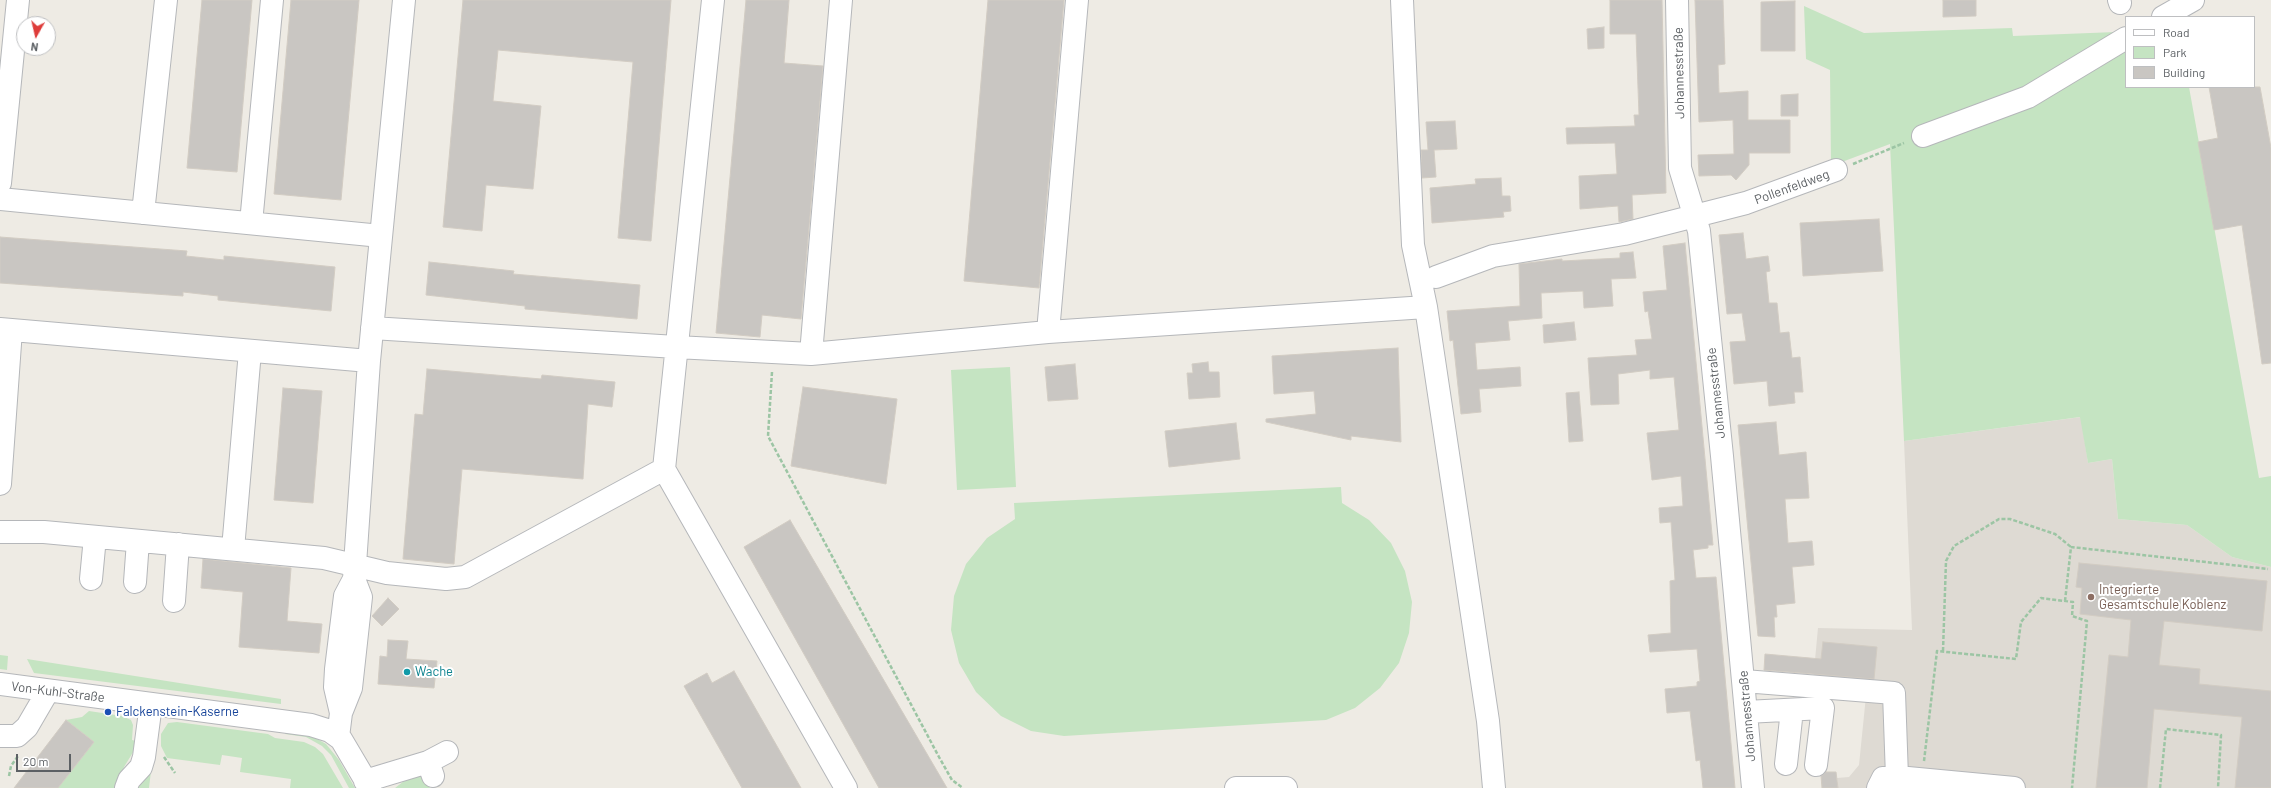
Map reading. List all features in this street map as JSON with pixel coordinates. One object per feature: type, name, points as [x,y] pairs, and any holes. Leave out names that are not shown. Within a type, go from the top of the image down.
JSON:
[{"type":"street","points":[[0,183],[2,138],[18,0]]},
{"type":"street","points":[[143,213],[166,0]]},
{"type":"street","points":[[251,223],[272,0]]},
{"type":"street","points":[[338,737],[341,713],[335,687],[336,669],[345,596],[354,573],[369,361],[404,0]]},
{"type":"street","points":[[713,0],[664,469],[846,788]]},
{"type":"street","points":[[811,354],[841,0]]},
{"type":"street","points":[[1048,332],[1077,0]]},
{"type":"street","points":[[1402,0],[1413,245],[1426,307],[1488,721],[1494,788]]},
{"type":"street","name":"Johannesstraße","points":[[1677,0],[1680,168],[1693,216],[1699,231],[1744,681],[1753,788]]},
{"type":"street","points":[[2165,16],[2193,0]]},
{"type":"street","points":[[1923,136],[2028,97],[2124,39]]},
{"type":"street","name":"Pollenfeldweg","points":[[1436,277],[1493,256],[1624,234],[1746,203],[1836,170]]},
{"type":"street","points":[[0,199],[381,236]]},
{"type":"street","points":[[372,328],[676,348],[811,354],[1048,332],[1426,307]]},
{"type":"street","points":[[0,484],[6,329],[369,361]]},
{"type":"street","points":[[233,549],[250,351]]},
{"type":"street","points":[[0,532],[44,532],[324,558],[354,573],[387,573],[446,579],[465,577],[664,469]]},
{"type":"street","points":[[91,579],[95,537]]},
{"type":"street","points":[[135,582],[138,541]]},
{"type":"street","points":[[174,601],[178,544]]},
{"type":"street","points":[[1744,681],[1894,693],[1896,777]]},
{"type":"street","name":"Von-Kuhl-Straße","points":[[0,684],[292,721],[330,731],[338,737],[350,751],[368,785]]},
{"type":"street","points":[[0,736],[17,736],[27,727],[48,690]]},
{"type":"street","points":[[126,788],[129,780],[141,767],[144,757],[151,704]]},
{"type":"street","points":[[1746,712],[1824,708],[1816,765]]},
{"type":"street","points":[[1786,764],[1792,710]]},
{"type":"street","points":[[368,785],[436,763]]},
{"type":"street","points":[[1878,788],[1883,778],[1896,777],[2014,788]]},
{"type":"street","points":[[1236,788],[1286,788]]},
{"type":"path","name":"Pollenfeldweg","points":[[1836,170],[1923,136]]},
{"type":"path","points":[[773,352],[768,436],[938,757],[952,780],[963,788]]},
{"type":"path","points":[[1943,651],[1946,561],[1954,546],[1999,520],[2010,519],[2054,534],[2072,547],[2268,569]]},
{"type":"path","points":[[2065,601],[2072,547]]},
{"type":"path","points":[[1922,779],[1937,651],[2016,659],[2021,622],[2041,598],[2073,602],[2072,616],[2087,621],[2072,788]]},
{"type":"path","points":[[2160,788],[2166,729],[2221,735],[2218,788]]},
{"type":"path","points":[[9,776],[11,766],[19,755]]},
{"type":"shaded area","name":"Integrierte Gesamtschule Koblenz","points":[[2081,417],[2088,463],[2112,459],[2118,519],[2187,525],[2232,557],[2271,567],[2271,788],[1838,788],[1837,778],[1849,777],[1859,765],[1867,686],[1813,681],[1818,628],[1912,630],[1904,441]]},
{"type":"green space","points":[[1804,6],[1864,33],[2012,28],[2013,36],[2116,32],[2125,45],[2125,88],[2189,88],[2259,478],[2271,476],[2271,567],[2232,557],[2187,525],[2118,519],[2112,459],[2088,463],[2080,417],[1904,441],[1890,144],[1831,166],[1830,70],[1806,59]]},
{"type":"green space","points":[[1010,367],[1016,487],[957,490],[951,370]]},
{"type":"green space","points":[[1341,487],[1342,503],[1369,520],[1391,543],[1405,571],[1412,602],[1409,633],[1399,663],[1380,688],[1355,708],[1326,720],[1064,736],[1031,731],[1001,716],[976,692],[959,663],[951,630],[954,596],[966,564],[987,538],[1015,519],[1014,503]]},
{"type":"green space","points":[[0,655],[8,656],[7,670],[0,669]]},
{"type":"green space","points":[[27,659],[281,699],[281,704],[34,673]]},
{"type":"green space","points":[[89,711],[122,716],[131,720],[133,725],[132,740],[136,741],[135,749],[124,767],[118,788],[58,788],[94,742],[66,720],[82,717]]},
{"type":"green space","points":[[177,722],[268,734],[275,738],[304,742],[315,747],[323,754],[343,788],[290,788],[291,779],[240,772],[242,758],[222,755],[220,765],[167,758],[161,746],[161,734],[168,723]]},
{"type":"green space","points":[[285,730],[314,737],[326,744],[339,760],[355,788],[349,788],[331,755],[322,746],[306,737],[285,734]]},
{"type":"green space","points":[[151,771],[149,788],[136,788]]},
{"type":"green space","points":[[420,776],[425,780],[430,788],[395,788],[408,778]]},
{"type":"building","points":[[202,0],[252,0],[237,172],[187,168]]},
{"type":"building","points":[[291,0],[359,0],[341,200],[274,194]]},
{"type":"building","points":[[463,0],[671,0],[651,241],[618,238],[633,62],[498,50],[493,101],[541,106],[533,189],[486,185],[482,231],[443,227]]},
{"type":"building","points":[[746,0],[789,0],[784,63],[823,66],[801,319],[762,315],[760,337],[716,333]]},
{"type":"building","points":[[988,0],[1064,0],[1039,288],[964,281]]},
{"type":"building","points":[[1610,0],[1662,0],[1666,193],[1632,195],[1633,219],[1619,222],[1618,206],[1580,209],[1579,176],[1617,174],[1615,143],[1567,144],[1566,128],[1635,126],[1634,115],[1639,115],[1636,34],[1610,34]]},
{"type":"building","points":[[1695,0],[1723,0],[1725,64],[1718,65],[1719,93],[1748,91],[1748,120],[1790,120],[1790,153],[1749,153],[1749,165],[1736,180],[1731,175],[1699,176],[1698,155],[1734,154],[1733,120],[1699,122]]},
{"type":"building","points":[[1943,0],[1976,0],[1976,16],[1943,17]]},
{"type":"building","points":[[1795,1],[1795,51],[1761,51],[1761,2]]},
{"type":"building","points":[[1604,27],[1604,48],[1588,49],[1587,29]]},
{"type":"building","points":[[2260,87],[2271,148],[2271,363],[2262,364],[2242,225],[2214,230],[2198,142],[2218,138],[2209,88]]},
{"type":"building","points":[[1798,94],[1798,116],[1781,116],[1781,95]]},
{"type":"building","points":[[1455,121],[1457,149],[1434,150],[1436,177],[1422,178],[1421,150],[1428,150],[1426,122]]},
{"type":"building","points":[[1501,178],[1502,196],[1510,196],[1511,211],[1503,212],[1504,217],[1432,223],[1430,188],[1476,184],[1475,179]]},
{"type":"building","points":[[1879,219],[1883,271],[1803,276],[1800,223]]},
{"type":"building","points":[[1743,233],[1746,259],[1768,256],[1770,271],[1766,272],[1769,303],[1777,303],[1780,333],[1789,332],[1792,358],[1800,357],[1803,392],[1794,392],[1795,403],[1769,406],[1767,381],[1734,384],[1730,342],[1746,341],[1742,313],[1727,314],[1719,235]]},
{"type":"building","points":[[0,237],[187,251],[186,256],[224,260],[224,256],[335,267],[331,311],[218,300],[218,296],[183,292],[183,296],[0,283]]},
{"type":"building","points":[[1685,243],[1713,545],[1708,545],[1708,548],[1693,550],[1696,578],[1716,577],[1735,788],[1703,788],[1700,760],[1696,761],[1690,711],[1667,713],[1665,689],[1697,686],[1697,682],[1700,681],[1697,649],[1650,652],[1648,635],[1671,633],[1670,581],[1675,580],[1671,522],[1660,523],[1659,508],[1683,506],[1681,476],[1652,480],[1647,433],[1679,430],[1674,377],[1650,379],[1650,370],[1618,374],[1619,404],[1591,405],[1588,358],[1637,355],[1635,340],[1652,339],[1648,311],[1645,312],[1643,292],[1667,290],[1663,246]]},
{"type":"building","points":[[1633,252],[1636,278],[1611,279],[1613,306],[1584,308],[1583,291],[1541,293],[1542,318],[1508,321],[1510,340],[1475,343],[1477,370],[1520,367],[1521,386],[1479,389],[1481,412],[1461,414],[1453,340],[1450,341],[1447,311],[1520,306],[1519,264],[1562,259],[1562,261],[1620,258],[1620,253]]},
{"type":"building","points":[[429,262],[514,271],[513,274],[640,285],[637,319],[525,309],[525,306],[426,295]]},
{"type":"building","points":[[1574,322],[1576,340],[1544,343],[1543,325]]},
{"type":"building","points":[[1398,348],[1401,442],[1351,436],[1351,440],[1266,422],[1266,419],[1316,414],[1314,391],[1274,394],[1272,356]]},
{"type":"building","points":[[1208,362],[1209,372],[1219,372],[1220,397],[1189,399],[1187,373],[1193,373],[1192,364]]},
{"type":"building","points":[[1075,364],[1078,399],[1048,401],[1045,367]]},
{"type":"building","points":[[427,369],[541,379],[542,375],[615,382],[612,407],[588,404],[583,479],[462,469],[454,564],[403,559],[415,414],[423,415]]},
{"type":"building","points":[[803,387],[897,399],[886,484],[791,466]]},
{"type":"building","points":[[283,388],[322,391],[313,503],[274,500]]},
{"type":"building","points":[[1579,392],[1583,441],[1569,442],[1566,393]]},
{"type":"building","points":[[1776,422],[1779,455],[1806,452],[1809,498],[1785,499],[1788,543],[1812,541],[1814,565],[1792,567],[1795,603],[1776,605],[1777,617],[1774,617],[1775,637],[1758,636],[1738,425]]},
{"type":"building","points":[[1236,423],[1240,459],[1169,467],[1165,431]]},
{"type":"building","points":[[790,520],[947,788],[879,788],[744,547]]},
{"type":"building","points":[[203,559],[291,568],[287,621],[322,624],[319,653],[239,647],[243,592],[201,588]]},
{"type":"building","points":[[2079,563],[2267,581],[2262,631],[2164,621],[2159,665],[2200,669],[2199,684],[2271,691],[2271,788],[2235,788],[2242,717],[2154,709],[2147,788],[2096,788],[2109,655],[2128,657],[2131,620],[2080,614],[2082,588],[2076,587]]},
{"type":"building","points":[[388,598],[399,609],[382,626],[372,616]]},
{"type":"building","name":"Wache","points":[[388,640],[408,641],[406,659],[437,661],[434,688],[378,684],[380,656],[387,657]]},
{"type":"building","points":[[1823,642],[1877,647],[1874,679],[1764,670],[1765,654],[1821,659]]},
{"type":"building","points":[[734,671],[801,788],[742,788],[684,686],[707,673],[712,683]]},
{"type":"building","points":[[66,720],[94,742],[58,788],[14,788]]},
{"type":"building","points":[[1826,772],[1836,772],[1838,788],[1822,788],[1821,776]]},
{"type":"place","name":"Integrierte Gesamtschule Koblenz","points":[[2091,597]]},
{"type":"place","name":"Wache","points":[[407,672]]},
{"type":"place","name":"Falckenstein-Kaserne","points":[[108,712]]}]
